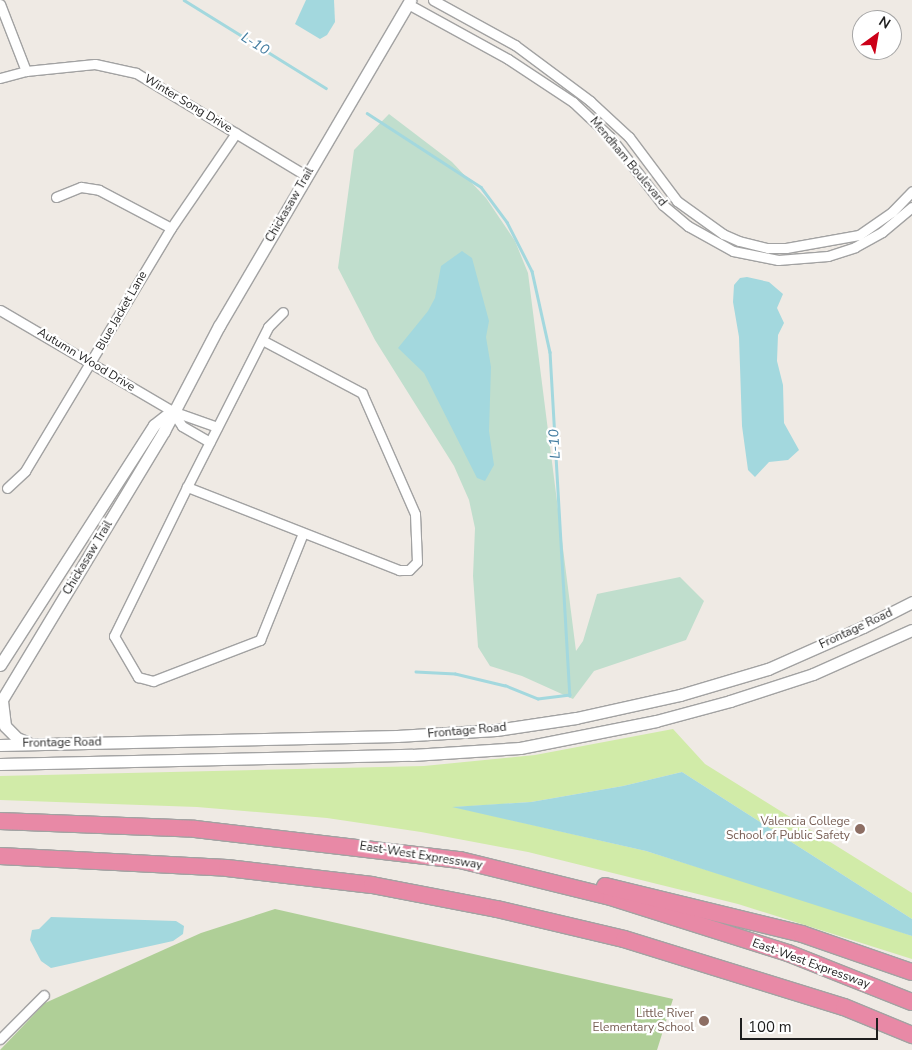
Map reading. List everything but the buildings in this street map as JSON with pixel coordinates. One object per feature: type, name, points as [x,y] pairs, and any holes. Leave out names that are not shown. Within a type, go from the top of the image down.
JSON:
[{"type":"highway","name":"East-West Expressway","points":[[0,821],[195,829],[460,860],[621,900],[788,953],[912,1002]]},
{"type":"highway","points":[[0,856],[227,868],[372,885],[498,909],[624,939],[844,1007],[912,1035]]},
{"type":"highway","points":[[460,860],[645,894],[802,934],[912,972]]},
{"type":"street","name":"Mendham Boulevard","points":[[433,0],[515,45],[590,101],[629,137],[677,201],[723,234],[739,241],[760,247],[786,248],[859,235],[892,212],[912,191]]},
{"type":"street","name":"Mendham Boulevard","points":[[409,2],[508,59],[573,102],[610,137],[663,205],[688,226],[733,251],[778,260],[804,260],[833,254],[882,232],[912,207]]},
{"type":"street","name":"Chickasaw Trail","points":[[1,702],[164,431],[172,411],[409,2]]},
{"type":"street","points":[[0,4],[26,71]]},
{"type":"street","name":"Winter Song Drive","points":[[0,78],[26,71],[95,64],[136,73],[307,176]]},
{"type":"street","name":"Blue Jacket Lane","points":[[7,488],[24,472],[92,363],[171,228],[236,134]]},
{"type":"street","points":[[56,197],[81,187],[99,190],[171,228]]},
{"type":"street","name":"Autumn Wood Drive","points":[[0,310],[172,411]]},
{"type":"street","points":[[283,312],[272,321],[262,340],[114,636],[119,649],[142,679],[159,679],[260,640],[303,533]]},
{"type":"street","points":[[187,487],[399,570],[412,569],[418,558],[415,514],[362,393],[262,340]]},
{"type":"street","name":"Chickasaw Trail","points":[[0,665],[154,425],[172,411]]},
{"type":"street","points":[[172,411],[217,427]]},
{"type":"street","points":[[172,411],[182,426],[210,442]]},
{"type":"street","name":"Frontage Road","points":[[0,745],[397,736],[496,730],[576,718],[680,695],[768,669],[912,602]]},
{"type":"street","name":"Frontage Road","points":[[0,764],[412,755],[520,748],[656,721],[730,701],[813,674],[912,630]]},
{"type":"street","points":[[1,702],[5,726],[17,738],[31,743]]},
{"type":"street","points":[[0,1039],[44,995]]},
{"type":"green space","points":[[389,114],[452,162],[486,198],[515,241],[528,273],[576,651],[583,641],[597,594],[680,577],[704,601],[686,640],[594,671],[573,699],[522,676],[490,666],[478,647],[473,576],[475,528],[469,500],[454,466],[375,340],[338,268],[354,150]]},
{"type":"green space","points":[[673,729],[705,764],[912,893],[912,919],[682,772],[623,786],[531,802],[455,807],[646,851],[865,919],[912,936],[912,959],[738,904],[528,852],[421,832],[327,818],[197,807],[0,800],[0,776],[424,766],[535,755]]},
{"type":"green space","points":[[275,909],[673,999],[657,1050],[0,1050],[45,1003],[201,933]]},
{"type":"water","points":[[306,0],[334,0],[335,22],[327,35],[320,39],[295,24]]},
{"type":"water","points":[[462,251],[472,258],[489,321],[486,337],[491,367],[489,431],[494,465],[485,481],[477,478],[424,373],[398,348],[428,311],[435,298],[441,266]]},
{"type":"water","points":[[747,277],[769,282],[783,294],[777,308],[784,323],[778,335],[777,361],[783,385],[784,423],[799,450],[788,460],[769,462],[755,477],[748,470],[742,426],[739,337],[733,302],[734,285],[740,278]]},
{"type":"water","points":[[682,772],[912,919],[912,936],[646,851],[452,807],[531,802],[623,786]]},
{"type":"water","points":[[51,917],[176,921],[184,926],[183,934],[173,941],[51,968],[41,961],[30,940],[32,930],[39,929]]},
{"type":"waterway","name":"L-10","points":[[184,0],[326,88]]},
{"type":"waterway","name":"L-10","points":[[367,113],[481,187],[507,222],[532,271],[550,352],[570,695],[538,699],[505,686],[455,674],[416,672]]},
{"type":"place","name":"Valencia College School of Public Safety","points":[[860,829]]},
{"type":"place","name":"Little River Elementary School","points":[[704,1021]]}]
